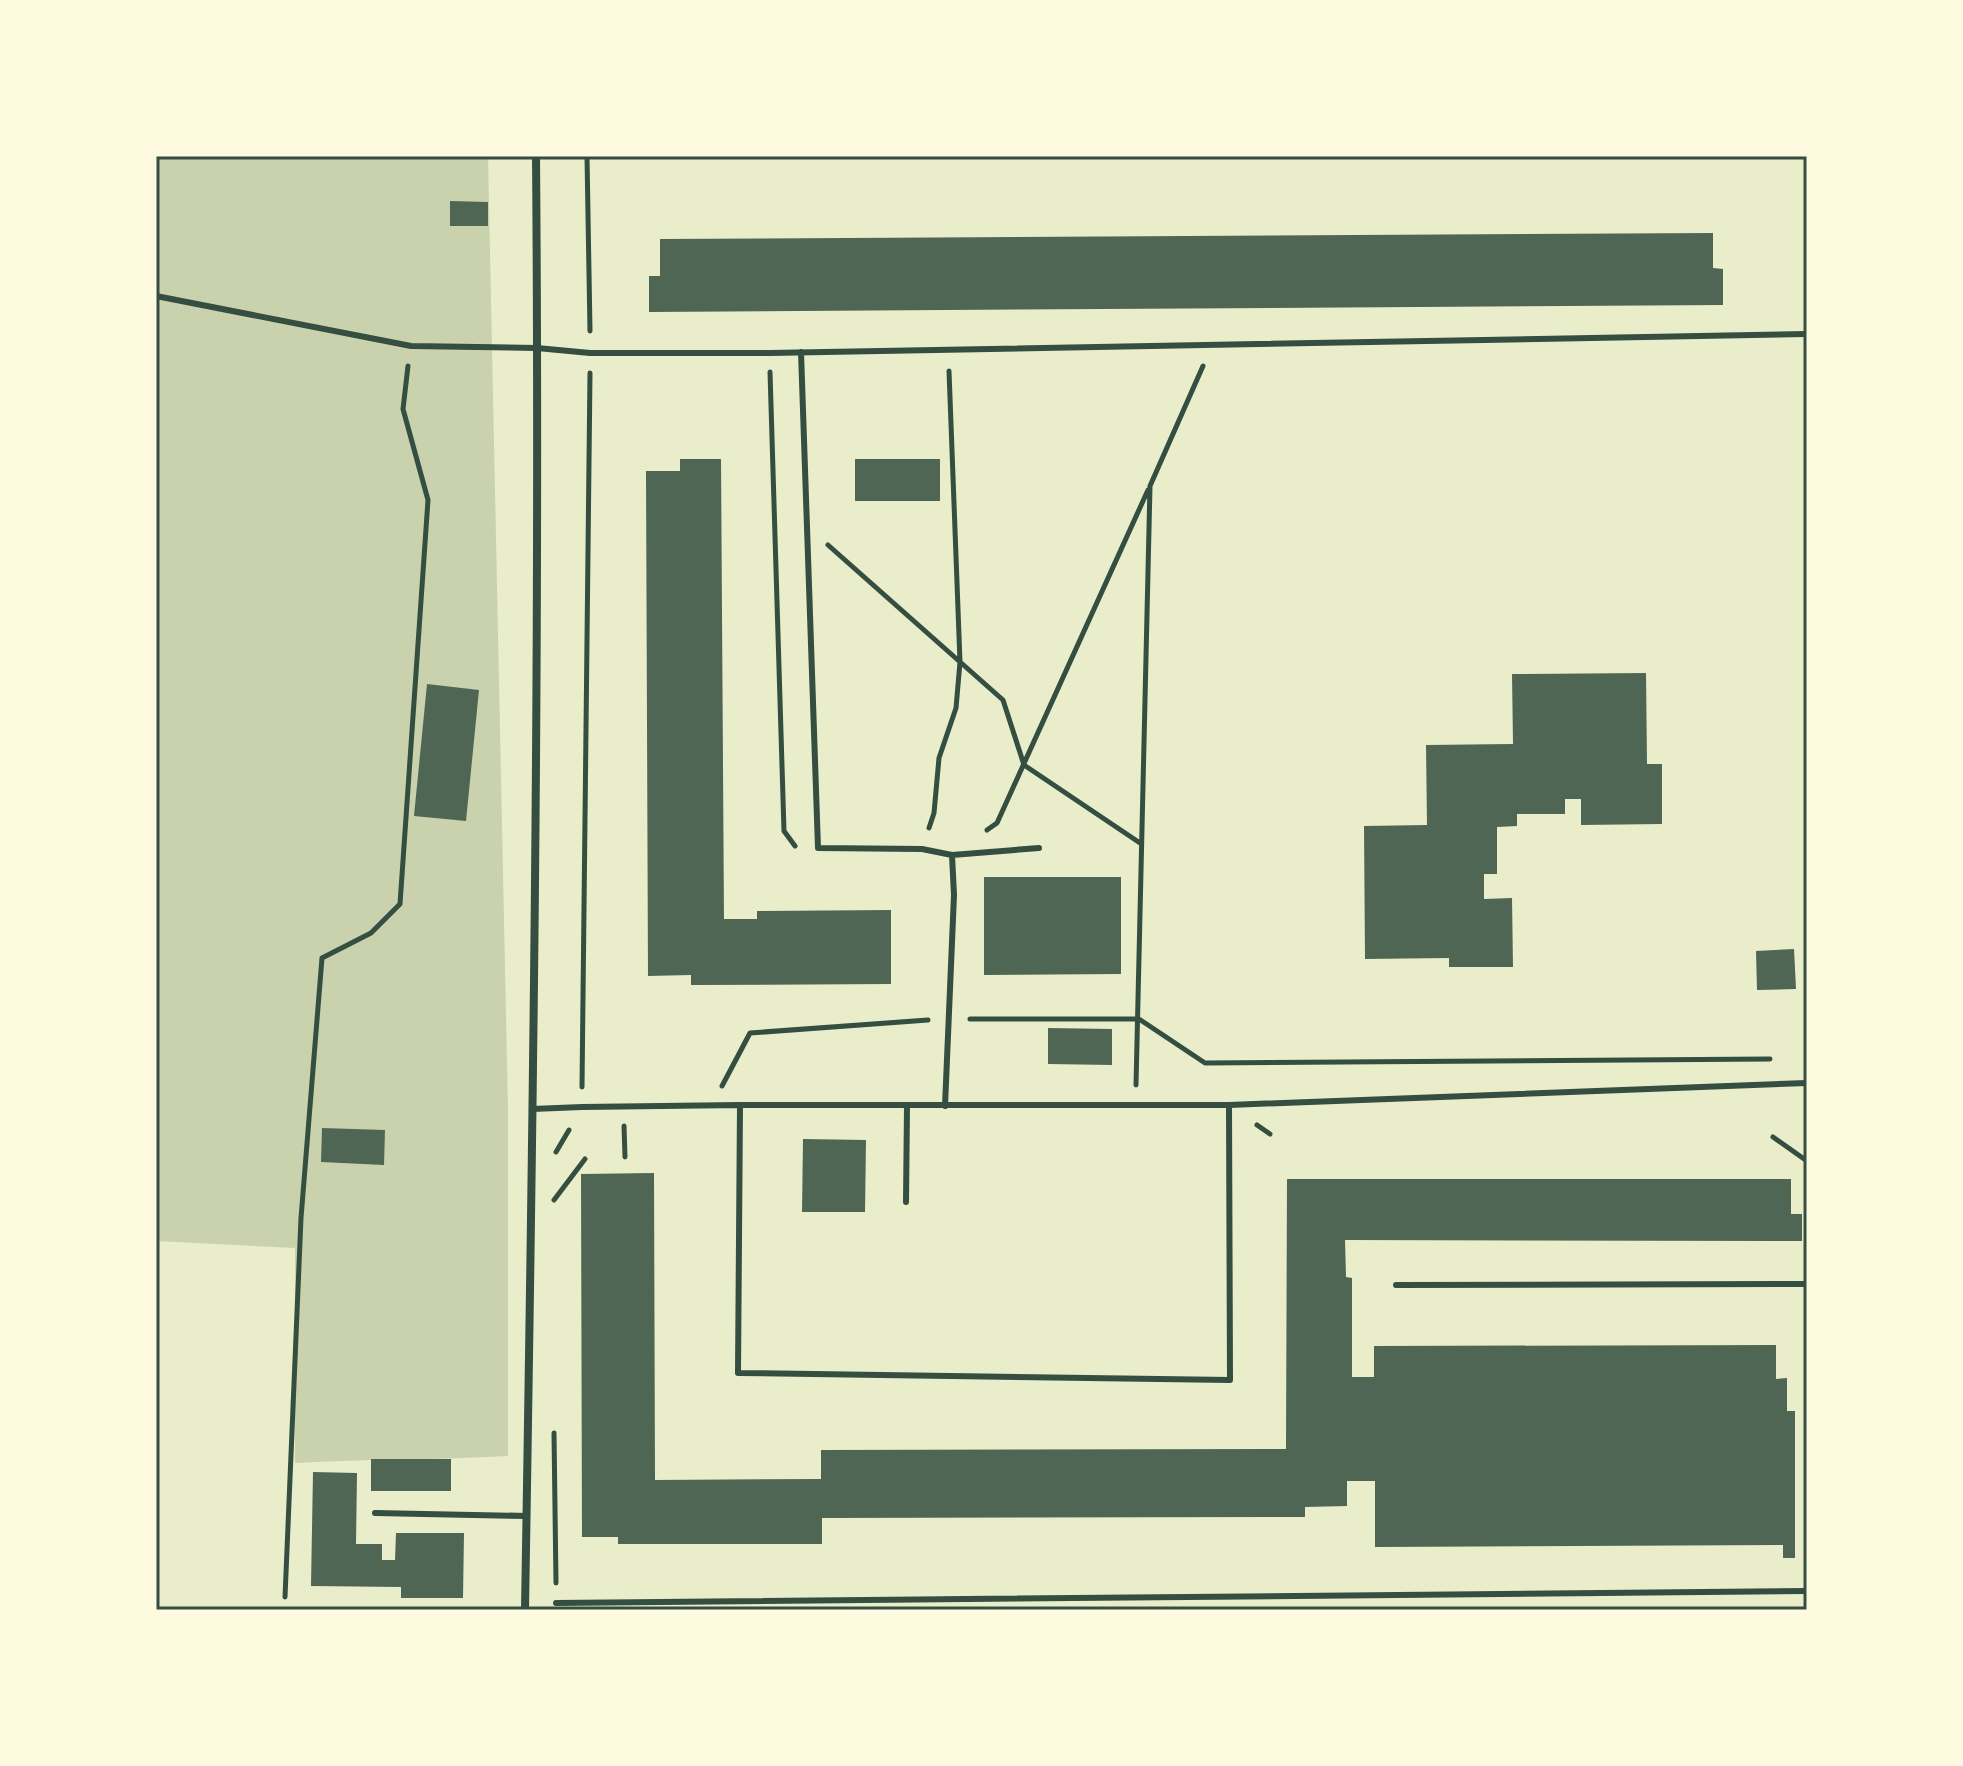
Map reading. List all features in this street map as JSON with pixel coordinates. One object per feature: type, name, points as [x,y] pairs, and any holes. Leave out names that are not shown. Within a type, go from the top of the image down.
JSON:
[{"type":"street","points":[[525,1610],[532,1109],[536,156]]},
{"type":"lane","points":[[156,296],[411,346],[537,348],[590,353],[948,350],[1807,334]]},
{"type":"lane","points":[[801,352],[818,848],[922,849],[952,855],[1039,848]]},
{"type":"lane","points":[[945,1106],[954,895],[952,855]]},
{"type":"lane","points":[[532,1109],[740,1105],[1229,1105],[1807,1083]]},
{"type":"lane","points":[[740,1105],[738,1373],[1230,1380],[1229,1105]]},
{"type":"lane","points":[[906,1202],[907,1106]]},
{"type":"lane","points":[[1396,1285],[1807,1284]]},
{"type":"lane","points":[[375,1513],[527,1516]]},
{"type":"lane","points":[[556,1603],[1807,1591]]},
{"type":"path","points":[[551,1161],[582,1107],[590,353],[587,156]]},
{"type":"path","points":[[986,831],[997,823],[1024,765],[1212,345]]},
{"type":"path","points":[[285,1597],[301,1218],[322,958],[371,933],[400,904],[428,500],[403,409],[411,346]]},
{"type":"path","points":[[922,849],[934,813],[939,758],[956,708],[960,662],[948,350]]},
{"type":"path","points":[[1136,1106],[1150,486]]},
{"type":"path","points":[[774,496],[1003,700],[1024,765],[1141,843]]},
{"type":"path","points":[[712,1106],[750,1033],[948,1019],[1139,1019],[1205,1063],[1775,1059]]},
{"type":"path","points":[[1773,1137],[1807,1161]]},
{"type":"path","points":[[551,1190],[551,1204],[585,1159]]},
{"type":"path","points":[[554,1428],[556,1603]]},
{"type":"green space","points":[[156,156],[488,156],[508,1111],[508,1456],[295,1463],[295,1248],[156,1241]]},
{"type":"building","points":[[450,201],[488,202],[488,226],[450,226]]},
{"type":"building","points":[[1713,233],[1713,268],[1723,269],[1723,305],[649,312],[649,276],[660,276],[660,239]]},
{"type":"building","points":[[680,459],[721,459],[724,919],[757,919],[757,911],[891,910],[891,984],[691,985],[691,975],[648,976],[646,471],[680,471]]},
{"type":"building","points":[[855,459],[940,459],[940,501],[855,501]]},
{"type":"building","points":[[1646,673],[1647,764],[1662,764],[1662,824],[1581,825],[1581,799],[1565,799],[1565,814],[1517,814],[1517,826],[1497,827],[1497,874],[1484,874],[1484,899],[1512,898],[1513,967],[1449,967],[1449,958],[1365,959],[1364,826],[1427,825],[1426,745],[1513,744],[1512,674]]},
{"type":"building","points":[[427,684],[479,690],[466,821],[414,816]]},
{"type":"building","points":[[984,877],[1121,877],[1121,974],[984,975]]},
{"type":"building","points":[[1794,949],[1796,989],[1757,990],[1756,951]]},
{"type":"building","points":[[1048,1028],[1112,1029],[1112,1065],[1048,1064]]},
{"type":"building","points":[[322,1128],[385,1130],[384,1165],[321,1162]]},
{"type":"building","points":[[803,1139],[866,1140],[865,1212],[802,1212]]},
{"type":"building","points":[[654,1173],[655,1480],[821,1479],[821,1450],[1286,1449],[1287,1179],[1791,1179],[1791,1214],[1802,1214],[1802,1241],[1345,1240],[1346,1277],[1352,1278],[1352,1377],[1374,1377],[1374,1346],[1776,1345],[1776,1379],[1787,1378],[1787,1411],[1795,1411],[1795,1558],[1783,1558],[1783,1545],[1375,1547],[1375,1481],[1347,1481],[1347,1506],[1305,1507],[1305,1517],[822,1518],[822,1544],[618,1544],[618,1537],[582,1537],[581,1174]]},
{"type":"building","points":[[371,1459],[451,1459],[451,1491],[371,1491]]},
{"type":"building","points":[[313,1472],[357,1473],[356,1544],[382,1544],[382,1560],[395,1560],[396,1533],[464,1533],[463,1598],[401,1598],[401,1587],[311,1586]]}]
